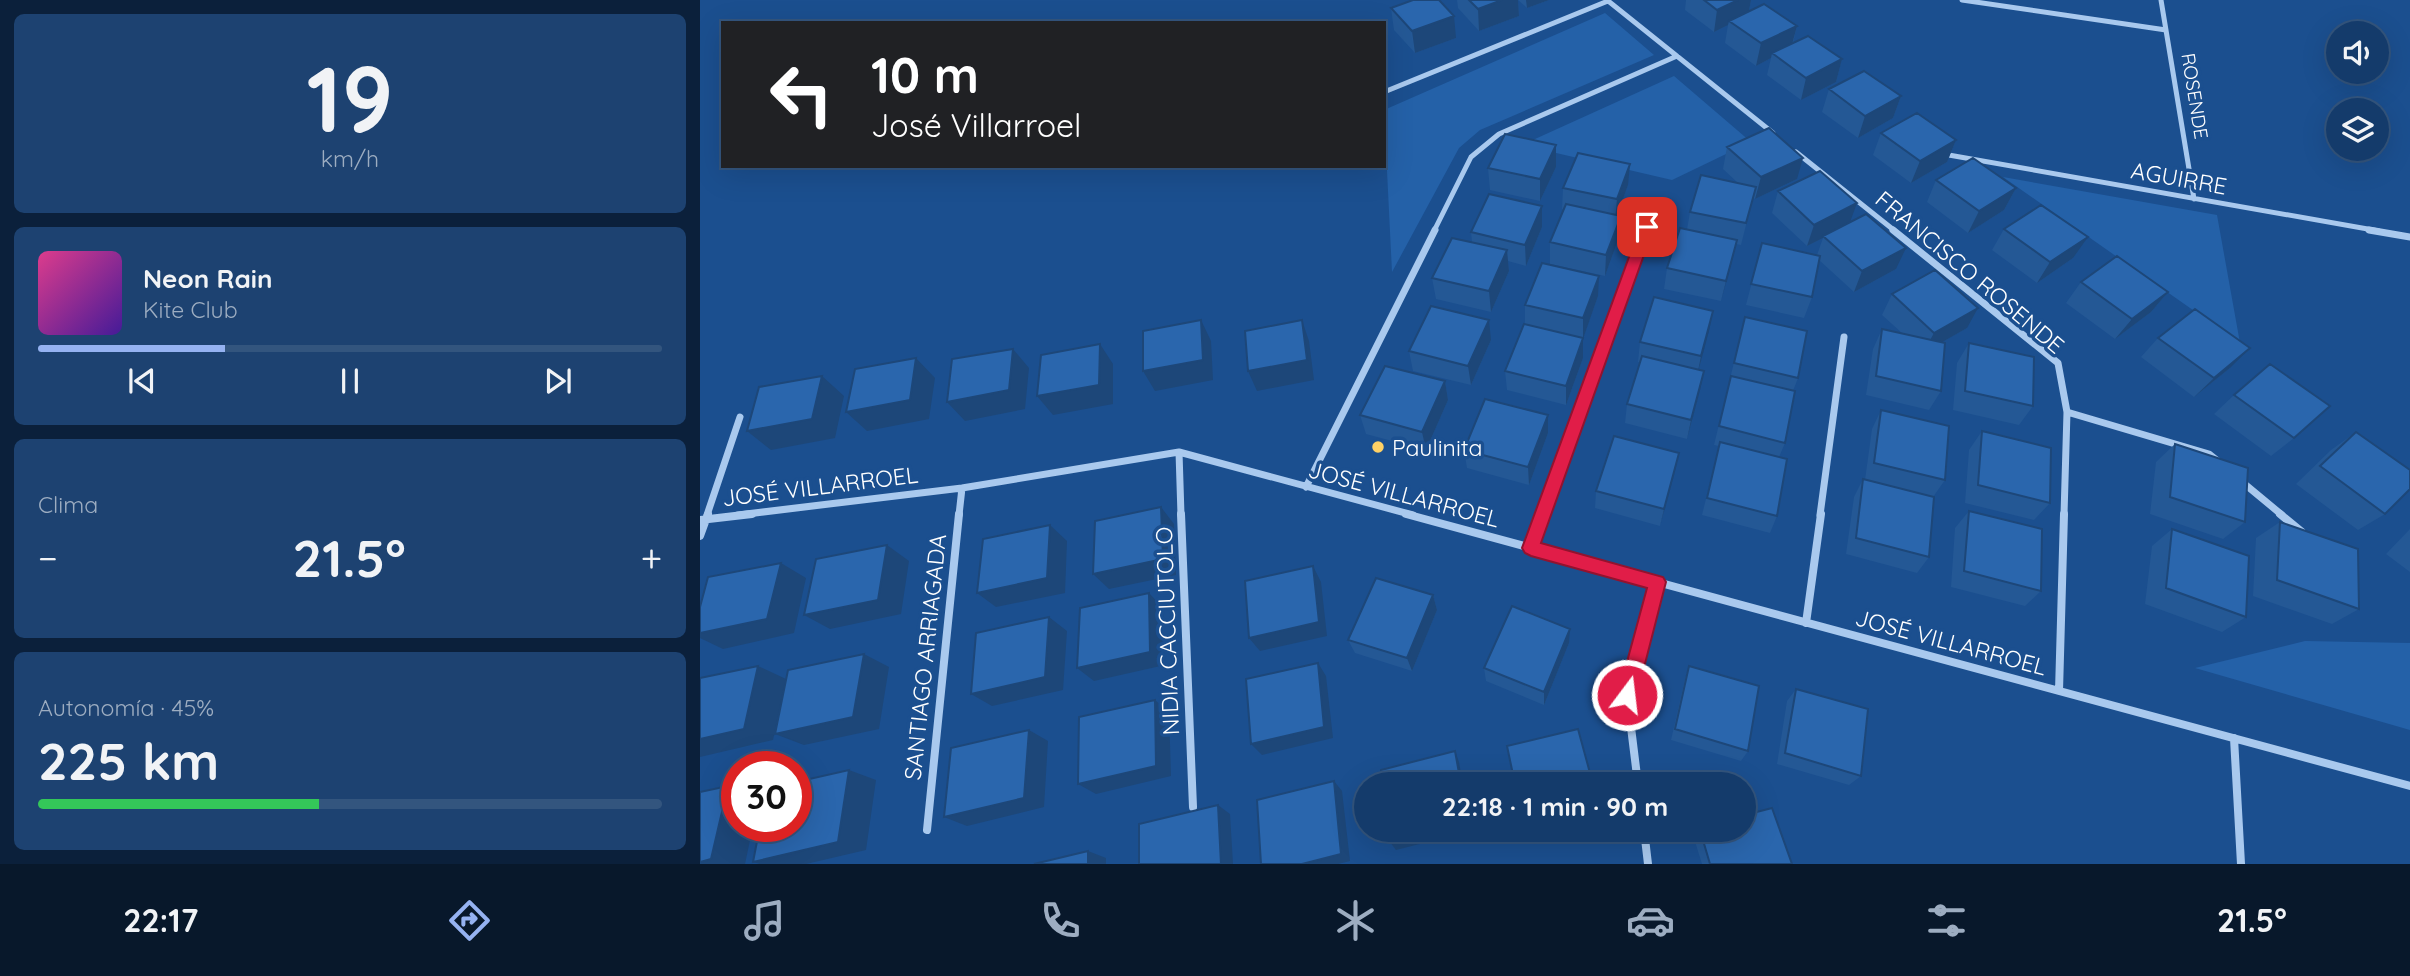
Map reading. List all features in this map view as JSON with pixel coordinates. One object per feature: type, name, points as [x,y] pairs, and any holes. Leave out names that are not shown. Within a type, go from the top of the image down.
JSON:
[{"type":"street","points":[[1386,91],[1608,0],[1775,135]]},
{"type":"street","points":[[1962,0],[2166,30]]},
{"type":"street","name":"ROSENDE","points":[[2161,0],[2194,199]]},
{"type":"street","points":[[1306,487],[1471,157],[1499,134],[1677,56]]},
{"type":"street","name":"FRANCISCO ROSENDE","points":[[1786,144],[2059,363],[2067,412],[2059,691]]},
{"type":"street","name":"AGUIRRE","points":[[1942,154],[2410,237]]},
{"type":"street","points":[[1531,548],[1647,227]]},
{"type":"street","points":[[1806,623],[1844,337]]},
{"type":"street","points":[[2067,412],[2209,454],[2312,541]]},
{"type":"street","points":[[700,536],[703,520],[740,417]]},
{"type":"street","name":"JOSÉ VILLARROEL","points":[[703,520],[962,488],[1179,452],[2410,786]]},
{"type":"street","name":"NIDIA CACCIUTOLO","points":[[1179,452],[1193,807]]},
{"type":"street","name":"SANTIAGO ARRIAGADA","points":[[927,830],[962,488]]},
{"type":"street","points":[[1637,772],[1627,695],[1657,582]]},
{"type":"street","points":[[2234,738],[2241,864]]},
{"type":"street","points":[[1645,842],[1648,864]]},
{"type":"shaded area","points":[[1605,13],[1654,55],[1480,130],[1459,148],[1392,272],[1386,109]]},
{"type":"shaded area","points":[[1674,76],[1751,142],[1672,180],[1522,145]]},
{"type":"shaded area","points":[[2003,177],[2217,215],[2240,343]]},
{"type":"shaded area","points":[[2305,641],[2410,643],[2410,730],[2195,668]]},
{"type":"building","points":[[1413,0],[1439,0],[1454,16],[1412,31],[1391,8]]},
{"type":"building","points":[[1469,0],[1502,0],[1478,9]]},
{"type":"building","points":[[1704,0],[1738,0],[1717,10]]},
{"type":"building","points":[[1764,4],[1797,26],[1761,43],[1729,21]]},
{"type":"building","points":[[1808,36],[1842,59],[1806,78],[1772,53]]},
{"type":"building","points":[[1864,71],[1901,96],[1865,116],[1829,89]]},
{"type":"building","points":[[1917,113],[1956,140],[1920,161],[1881,133]]},
{"type":"building","points":[[1769,128],[1803,158],[1761,177],[1727,147]]},
{"type":"building","points":[[1505,134],[1556,145],[1540,179],[1488,168]]},
{"type":"building","points":[[1578,153],[1630,164],[1617,199],[1563,188]]},
{"type":"building","points":[[1973,158],[2016,188],[1979,211],[1936,180]]},
{"type":"building","points":[[1820,171],[1857,203],[1814,225],[1778,191]]},
{"type":"building","points":[[1701,175],[1756,187],[1746,223],[1690,212]]},
{"type":"building","points":[[1489,194],[1542,206],[1525,245],[1471,232]]},
{"type":"building","points":[[1566,204],[1621,216],[1606,255],[1550,242]]},
{"type":"building","points":[[2041,205],[2088,237],[2050,262],[2004,229]]},
{"type":"building","points":[[1866,214],[1906,248],[1862,271],[1823,236]]},
{"type":"building","points":[[1680,228],[1737,240],[1726,281],[1667,268]]},
{"type":"building","points":[[1452,238],[1507,250],[1489,291],[1432,278]]},
{"type":"building","points":[[1762,243],[1820,256],[1812,297],[1751,284]]},
{"type":"building","points":[[2117,256],[2168,292],[2132,319],[2081,282]]},
{"type":"building","points":[[1542,263],[1599,276],[1583,318],[1525,305]]},
{"type":"building","points":[[1935,270],[1978,308],[1934,333],[1892,294]]},
{"type":"building","points":[[1654,297],[1713,311],[1701,356],[1640,342]]},
{"type":"building","points":[[1431,306],[1489,320],[1468,366],[1409,351]]},
{"type":"building","points":[[2195,309],[2250,348],[2214,378],[2158,338]]},
{"type":"building","points":[[1745,317],[1807,331],[1798,378],[1734,363]]},
{"type":"building","points":[[1201,320],[1203,360],[1143,371],[1143,331]]},
{"type":"building","points":[[1302,320],[1307,360],[1248,371],[1245,331]]},
{"type":"building","points":[[1524,324],[1583,338],[1566,386],[1505,371]]},
{"type":"building","points":[[1882,329],[1945,343],[1941,391],[1876,376]]},
{"type":"building","points":[[1969,343],[2034,357],[2033,406],[1965,391]]},
{"type":"building","points":[[1100,344],[1099,385],[1037,396],[1041,355]]},
{"type":"building","points":[[1013,349],[1009,390],[947,402],[952,359]]},
{"type":"building","points":[[1642,356],[1704,371],[1691,420],[1627,404]]},
{"type":"building","points":[[916,358],[910,400],[846,412],[855,369]]},
{"type":"building","points":[[2270,364],[2330,406],[2294,438],[2234,395]]},
{"type":"building","points":[[1385,366],[1445,381],[1422,432],[1360,415]]},
{"type":"building","points":[[822,376],[812,419],[747,431],[759,387]]},
{"type":"building","points":[[1731,376],[1795,391],[1785,443],[1719,426]]},
{"type":"building","points":[[1485,399],[1548,415],[1528,467],[1464,450]]},
{"type":"building","points":[[1881,410],[1949,426],[1945,480],[1874,463]]},
{"type":"building","points":[[1982,431],[2051,448],[2050,503],[1978,485]]},
{"type":"building","points":[[2356,432],[2410,470],[2410,489],[2385,514],[2320,466]]},
{"type":"building","points":[[1614,436],[1679,453],[1664,509],[1596,491]]},
{"type":"building","points":[[1720,442],[1787,459],[1777,516],[1707,498]]},
{"type":"building","points":[[2175,444],[2248,468],[2245,522],[2170,497]]},
{"type":"building","points":[[1863,479],[1934,497],[1929,557],[1856,538]]},
{"type":"building","points":[[1161,507],[1163,559],[1093,574],[1095,521]]},
{"type":"building","points":[[1969,511],[2042,529],[2041,591],[1964,571]]},
{"type":"building","points":[[2280,522],[2358,549],[2359,609],[2277,580]]},
{"type":"building","points":[[1050,525],[1047,578],[977,593],[983,539]]},
{"type":"building","points":[[2172,529],[2249,556],[2246,617],[2166,588]]},
{"type":"building","points":[[887,545],[878,600],[804,615],[816,559]]},
{"type":"building","points":[[781,563],[767,619],[700,633],[700,607],[708,577]]},
{"type":"building","points":[[1313,566],[1319,622],[1249,638],[1245,581]]},
{"type":"building","points":[[1376,578],[1433,595],[1407,658],[1348,640]]},
{"type":"building","points":[[1149,593],[1150,652],[1077,668],[1080,608]]},
{"type":"building","points":[[1512,606],[1570,629],[1544,692],[1484,668]]},
{"type":"building","points":[[1049,617],[1045,677],[971,694],[976,633]]},
{"type":"building","points":[[864,654],[853,717],[775,734],[788,670]]},
{"type":"building","points":[[1318,663],[1324,727],[1251,744],[1246,679]]},
{"type":"building","points":[[758,666],[744,729],[700,739],[700,678]]},
{"type":"building","points":[[1689,666],[1759,686],[1748,751],[1675,729]]},
{"type":"building","points":[[1796,689],[1868,709],[1861,776],[1785,753]]},
{"type":"building","points":[[1155,700],[1156,766],[1078,784],[1079,717]]},
{"type":"building","points":[[1578,729],[1590,772],[1512,772],[1507,746]]},
{"type":"building","points":[[1029,730],[1024,798],[944,817],[951,748]]},
{"type":"building","points":[[1455,751],[1459,772],[1381,772]]},
{"type":"building","points":[[849,770],[838,842],[753,862],[757,842],[812,842],[812,778]]},
{"type":"building","points":[[1334,781],[1341,854],[1302,864],[1261,864],[1257,800]]},
{"type":"building","points":[[721,788],[721,816],[711,859],[700,862],[700,792]]},
{"type":"building","points":[[1218,805],[1221,864],[1139,864],[1139,824]]},
{"type":"building","points":[[1772,808],[1792,864],[1710,864],[1704,842],[1756,842],[1756,812]]},
{"type":"building","points":[[1088,851],[1088,864],[1034,864]]},
{"type":"place","name":"Paulinita","points":[[1378,447]]},
{"type":"route","points":[[1627,695],[1657,582],[1531,548],[1647,227]]}]
